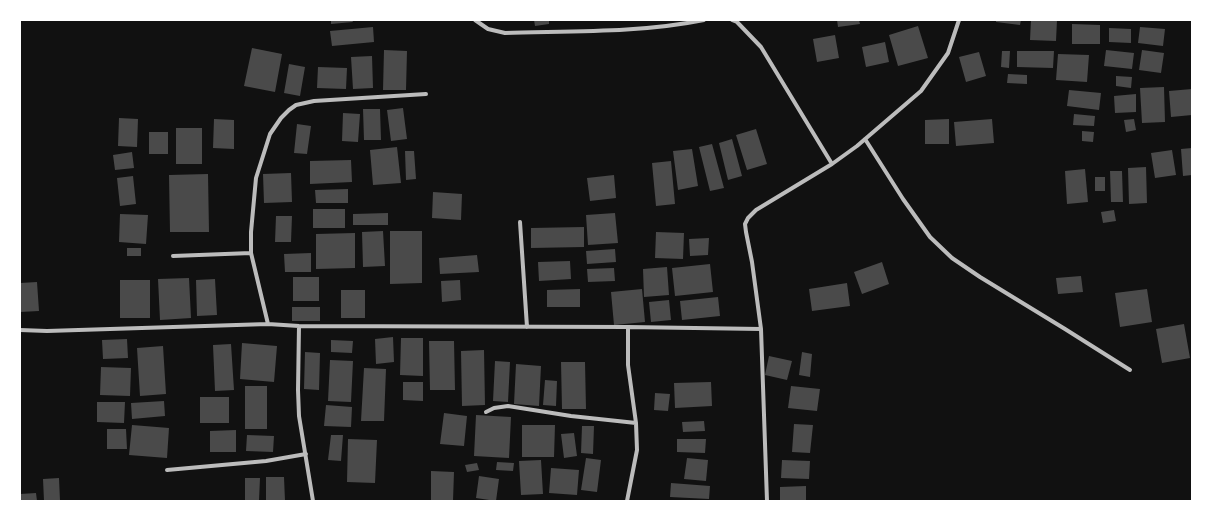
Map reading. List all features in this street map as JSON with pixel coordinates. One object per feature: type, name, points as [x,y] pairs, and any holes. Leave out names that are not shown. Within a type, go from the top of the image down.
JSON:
[{"type":"street","points":[[475,20],[488,29],[505,33],[622,30],[704,20]]},
{"type":"street","points":[[732,20],[737,22],[761,47],[834,163]]},
{"type":"street","points":[[767,501],[761,329],[745,224],[748,218],[756,210],[834,163],[857,146],[921,91],[948,53],[959,20]]},
{"type":"street","points":[[268,324],[251,253],[251,232],[256,178],[270,134],[288,110],[296,105],[314,101],[426,94]]},
{"type":"street","points":[[865,139],[903,199],[930,237],[952,258],[1130,370]]},
{"type":"street","points":[[520,222],[527,327]]},
{"type":"street","points":[[173,256],[251,253]]},
{"type":"street","points":[[20,330],[47,331],[268,324],[299,326],[761,329]]},
{"type":"street","points":[[299,326],[299,416],[313,501]]},
{"type":"street","points":[[627,501],[637,450],[636,423],[628,365],[628,327]]},
{"type":"street","points":[[486,412],[494,408],[508,406],[571,416],[636,423]]},
{"type":"street","points":[[167,470],[266,461],[306,454]]},
{"type":"building","points":[[331,20],[352,20],[353,22],[331,24]]},
{"type":"building","points":[[534,20],[549,20],[549,24],[535,26]]},
{"type":"building","points":[[837,20],[859,20],[860,24],[838,27]]},
{"type":"building","points":[[996,20],[1021,20],[1020,25],[996,22]]},
{"type":"building","points":[[1031,20],[1057,20],[1056,41],[1030,40]]},
{"type":"building","points":[[1072,24],[1100,25],[1100,44],[1072,44]]},
{"type":"building","points":[[918,26],[928,58],[898,66],[889,35]]},
{"type":"building","points":[[373,27],[374,42],[332,46],[330,31]]},
{"type":"building","points":[[1140,27],[1165,29],[1163,46],[1138,43]]},
{"type":"building","points":[[1109,28],[1131,29],[1131,43],[1109,42]]},
{"type":"building","points":[[835,35],[839,58],[817,62],[813,39]]},
{"type":"building","points":[[885,42],[889,62],[866,67],[862,47]]},
{"type":"building","points":[[252,48],[282,54],[275,92],[244,86]]},
{"type":"building","points":[[384,50],[407,51],[406,90],[383,90]]},
{"type":"building","points":[[1106,50],[1134,53],[1132,69],[1104,66]]},
{"type":"building","points":[[1142,50],[1164,53],[1161,73],[1139,70]]},
{"type":"building","points":[[1002,51],[1010,51],[1009,68],[1001,67]]},
{"type":"building","points":[[1017,51],[1054,51],[1053,68],[1017,67]]},
{"type":"building","points":[[979,52],[986,76],[966,82],[959,57]]},
{"type":"building","points":[[1058,54],[1089,55],[1087,82],[1056,80]]},
{"type":"building","points":[[372,56],[373,88],[353,89],[351,57]]},
{"type":"building","points":[[289,64],[305,67],[300,96],[284,93]]},
{"type":"building","points":[[318,67],[347,68],[346,89],[317,88]]},
{"type":"building","points":[[1008,74],[1027,75],[1027,84],[1007,83]]},
{"type":"building","points":[[1116,76],[1132,77],[1131,88],[1116,86]]},
{"type":"building","points":[[1164,87],[1165,122],[1142,123],[1140,88]]},
{"type":"building","points":[[1192,89],[1192,115],[1171,117],[1169,91]]},
{"type":"building","points":[[1069,90],[1101,93],[1099,110],[1067,106]]},
{"type":"building","points":[[1136,94],[1136,112],[1115,113],[1114,96]]},
{"type":"building","points":[[403,108],[407,139],[391,141],[387,110]]},
{"type":"building","points":[[363,109],[380,109],[381,140],[364,140]]},
{"type":"building","points":[[343,113],[360,114],[358,142],[342,141]]},
{"type":"building","points":[[1074,114],[1095,116],[1094,126],[1073,125]]},
{"type":"building","points":[[119,118],[138,119],[137,147],[118,146]]},
{"type":"building","points":[[214,119],[234,120],[234,149],[213,148]]},
{"type":"building","points":[[949,119],[949,144],[925,144],[925,120]]},
{"type":"building","points":[[992,119],[994,143],[956,146],[954,122]]},
{"type":"building","points":[[1134,119],[1136,130],[1126,132],[1124,120]]},
{"type":"building","points":[[297,124],[311,126],[307,154],[294,153]]},
{"type":"building","points":[[176,128],[202,128],[202,164],[176,164]]},
{"type":"building","points":[[756,129],[767,164],[747,170],[736,135]]},
{"type":"building","points":[[1082,131],[1094,132],[1093,142],[1082,141]]},
{"type":"building","points":[[149,132],[168,132],[168,154],[149,154]]},
{"type":"building","points":[[732,139],[742,176],[728,180],[719,143]]},
{"type":"building","points":[[712,144],[724,188],[710,191],[699,147]]},
{"type":"building","points":[[397,147],[401,183],[373,185],[370,150]]},
{"type":"building","points":[[1192,148],[1192,175],[1183,176],[1181,149]]},
{"type":"building","points":[[692,149],[698,186],[678,190],[673,151]]},
{"type":"building","points":[[1172,150],[1176,175],[1155,178],[1151,153]]},
{"type":"building","points":[[405,151],[414,151],[416,179],[406,180]]},
{"type":"building","points":[[132,152],[134,168],[115,170],[113,155]]},
{"type":"building","points":[[351,160],[352,182],[310,184],[310,161]]},
{"type":"building","points":[[671,161],[675,204],[656,206],[652,163]]},
{"type":"building","points":[[1146,167],[1147,203],[1129,204],[1128,168]]},
{"type":"building","points":[[1085,169],[1088,202],[1067,204],[1065,171]]},
{"type":"building","points":[[1110,171],[1122,171],[1123,202],[1111,202]]},
{"type":"building","points":[[291,173],[292,202],[264,203],[263,174]]},
{"type":"building","points":[[208,174],[209,232],[170,232],[169,175]]},
{"type":"building","points":[[614,175],[616,198],[590,201],[587,178]]},
{"type":"building","points":[[133,176],[136,204],[120,206],[117,178]]},
{"type":"building","points":[[1095,177],[1105,177],[1105,191],[1095,191]]},
{"type":"building","points":[[348,189],[348,203],[316,203],[315,190]]},
{"type":"building","points":[[433,192],[462,194],[461,220],[432,218]]},
{"type":"building","points":[[313,209],[345,209],[345,228],[313,228]]},
{"type":"building","points":[[1114,210],[1116,221],[1103,223],[1101,212]]},
{"type":"building","points":[[388,213],[388,225],[353,225],[353,214]]},
{"type":"building","points":[[615,213],[618,243],[588,245],[586,215]]},
{"type":"building","points":[[120,214],[148,215],[146,244],[119,242]]},
{"type":"building","points":[[276,216],[292,216],[291,242],[275,242]]},
{"type":"building","points":[[584,227],[584,247],[531,248],[531,228]]},
{"type":"building","points":[[383,231],[385,266],[363,267],[362,232]]},
{"type":"building","points":[[390,231],[422,231],[422,283],[390,284]]},
{"type":"building","points":[[656,232],[684,233],[683,259],[655,258]]},
{"type":"building","points":[[355,233],[355,268],[316,269],[316,234]]},
{"type":"building","points":[[709,238],[708,255],[690,256],[689,239]]},
{"type":"building","points":[[127,248],[141,248],[141,256],[127,256]]},
{"type":"building","points":[[615,249],[616,262],[587,264],[586,251]]},
{"type":"building","points":[[311,253],[311,272],[285,272],[284,254]]},
{"type":"building","points":[[477,255],[479,272],[440,274],[439,258]]},
{"type":"building","points":[[570,261],[571,279],[539,281],[538,262]]},
{"type":"building","points":[[882,262],[889,284],[862,294],[854,272]]},
{"type":"building","points":[[710,264],[713,292],[675,296],[672,268]]},
{"type":"building","points":[[667,267],[669,295],[644,297],[643,269]]},
{"type":"building","points":[[614,268],[615,281],[588,282],[587,269]]},
{"type":"building","points":[[1081,276],[1083,292],[1058,294],[1056,278]]},
{"type":"building","points":[[293,277],[319,277],[319,301],[293,301]]},
{"type":"building","points":[[189,278],[191,318],[160,320],[158,279]]},
{"type":"building","points":[[215,279],[217,315],[197,316],[196,280]]},
{"type":"building","points":[[120,280],[150,280],[150,318],[120,318]]},
{"type":"building","points":[[460,280],[461,300],[442,302],[441,281]]},
{"type":"building","points":[[37,282],[39,311],[20,312],[20,283]]},
{"type":"building","points":[[847,283],[850,306],[812,311],[809,289]]},
{"type":"building","points":[[580,289],[580,307],[547,307],[547,290]]},
{"type":"building","points":[[642,289],[645,322],[614,325],[611,292]]},
{"type":"building","points":[[1147,289],[1152,322],[1120,327],[1115,293]]},
{"type":"building","points":[[341,290],[365,290],[365,318],[341,318]]},
{"type":"building","points":[[718,297],[720,316],[682,320],[680,301]]},
{"type":"building","points":[[669,300],[671,320],[651,322],[649,302]]},
{"type":"building","points":[[292,307],[320,307],[320,321],[292,321]]},
{"type":"building","points":[[1184,324],[1190,358],[1162,363],[1156,329]]},
{"type":"building","points":[[393,337],[394,362],[376,364],[375,339]]},
{"type":"building","points":[[401,338],[423,338],[423,376],[400,375]]},
{"type":"building","points":[[127,339],[128,358],[103,359],[102,340]]},
{"type":"building","points":[[331,340],[353,341],[352,353],[331,352]]},
{"type":"building","points":[[429,341],[454,341],[455,390],[430,390]]},
{"type":"building","points":[[242,343],[277,346],[274,382],[240,379]]},
{"type":"building","points":[[231,344],[234,390],[215,391],[213,345]]},
{"type":"building","points":[[163,346],[166,394],[140,396],[137,348]]},
{"type":"building","points":[[484,350],[485,405],[462,406],[461,351]]},
{"type":"building","points":[[305,352],[320,353],[319,390],[304,389]]},
{"type":"building","points":[[802,352],[812,354],[810,377],[799,375]]},
{"type":"building","points":[[769,356],[792,361],[787,380],[765,375]]},
{"type":"building","points":[[330,360],[353,361],[351,402],[328,401]]},
{"type":"building","points":[[495,361],[510,362],[508,402],[493,401]]},
{"type":"building","points":[[561,362],[585,362],[586,409],[562,409]]},
{"type":"building","points":[[516,364],[541,366],[539,406],[514,404]]},
{"type":"building","points":[[101,367],[131,368],[130,396],[100,395]]},
{"type":"building","points":[[364,368],[386,369],[384,421],[361,421]]},
{"type":"building","points":[[545,380],[557,381],[556,406],[543,405]]},
{"type":"building","points":[[403,382],[423,382],[423,401],[403,400]]},
{"type":"building","points":[[711,382],[712,406],[675,408],[674,383]]},
{"type":"building","points":[[245,386],[267,386],[267,429],[245,429]]},
{"type":"building","points":[[791,386],[820,389],[817,411],[788,408]]},
{"type":"building","points":[[655,393],[670,394],[668,411],[654,410]]},
{"type":"building","points":[[200,397],[229,397],[229,423],[200,423]]},
{"type":"building","points":[[164,401],[165,416],[132,419],[131,403]]},
{"type":"building","points":[[97,402],[125,402],[124,423],[97,422]]},
{"type":"building","points":[[326,405],[352,407],[351,427],[324,426]]},
{"type":"building","points":[[444,413],[467,416],[464,446],[440,444]]},
{"type":"building","points":[[476,415],[511,417],[509,458],[474,456]]},
{"type":"building","points":[[704,421],[705,431],[683,432],[682,422]]},
{"type":"building","points":[[794,424],[813,425],[810,453],[792,452]]},
{"type":"building","points":[[132,425],[169,428],[167,458],[129,455]]},
{"type":"building","points":[[522,425],[555,425],[554,457],[522,457]]},
{"type":"building","points":[[582,426],[594,426],[593,454],[581,453]]},
{"type":"building","points":[[107,429],[126,429],[127,449],[107,449]]},
{"type":"building","points":[[236,430],[236,452],[210,452],[210,431]]},
{"type":"building","points":[[574,433],[577,456],[564,458],[561,434]]},
{"type":"building","points":[[247,435],[274,436],[273,452],[246,451]]},
{"type":"building","points":[[331,435],[343,435],[341,461],[328,460]]},
{"type":"building","points":[[348,439],[377,440],[375,483],[347,482]]},
{"type":"building","points":[[677,439],[706,439],[705,453],[677,452]]},
{"type":"building","points":[[586,458],[601,460],[597,492],[581,490]]},
{"type":"building","points":[[687,458],[708,460],[706,481],[684,479]]},
{"type":"building","points":[[541,460],[543,494],[521,495],[519,461]]},
{"type":"building","points":[[782,460],[810,461],[809,479],[781,478]]},
{"type":"building","points":[[497,462],[514,463],[513,471],[496,470]]},
{"type":"building","points":[[477,463],[479,470],[467,472],[465,465]]},
{"type":"building","points":[[551,468],[579,470],[577,495],[549,493]]},
{"type":"building","points":[[431,471],[454,472],[453,501],[431,501]]},
{"type":"building","points":[[479,476],[499,479],[496,501],[476,498]]},
{"type":"building","points":[[266,477],[284,477],[285,501],[266,501]]},
{"type":"building","points":[[59,478],[60,501],[44,501],[43,479]]},
{"type":"building","points":[[245,478],[260,478],[259,501],[245,501]]},
{"type":"building","points":[[671,483],[710,486],[709,499],[670,497]]},
{"type":"building","points":[[806,486],[806,501],[780,501],[780,487]]},
{"type":"building","points":[[36,493],[37,501],[20,501],[20,494]]}]
